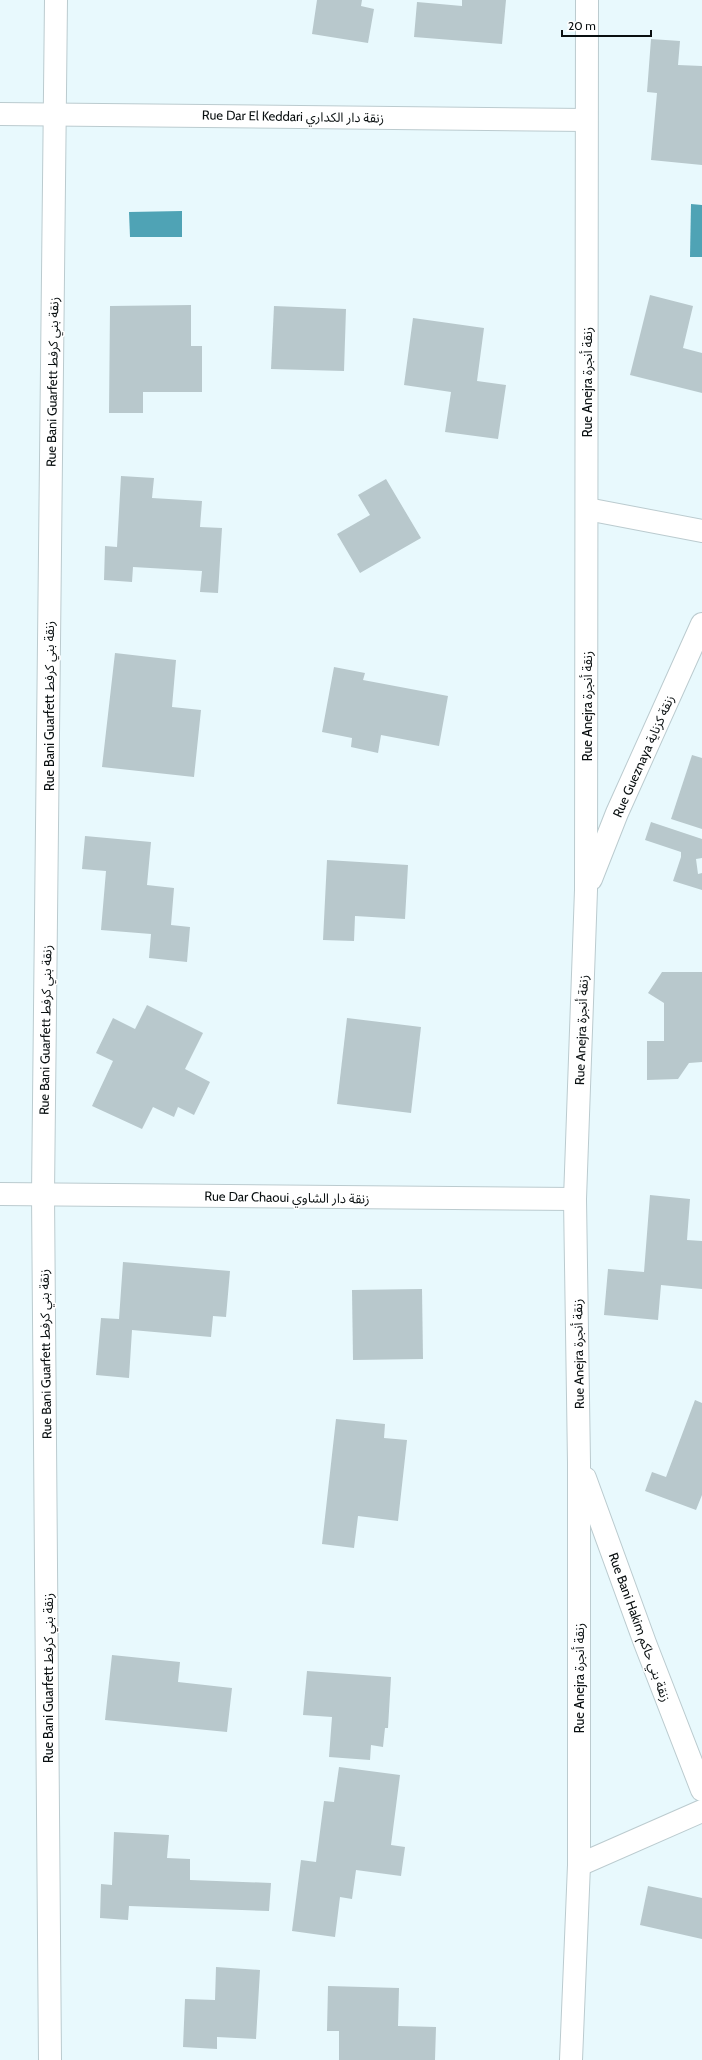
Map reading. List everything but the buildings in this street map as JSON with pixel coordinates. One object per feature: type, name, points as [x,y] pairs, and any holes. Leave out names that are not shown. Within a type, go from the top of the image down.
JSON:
[{"type":"street","name":"Rue Bani Guarfett زنقة بني كرفط","points":[[50,2060],[43,1194],[56,114],[56,0]]},
{"type":"street","name":"Rue Anejra زنقة أنجرة","points":[[571,2060],[579,1865],[580,1463],[575,1199],[586,890],[587,0]]},
{"type":"street","name":"Rue Dar El Keddari زنقة دار الكداري","points":[[0,114],[586,120]]},
{"type":"street","points":[[587,509],[702,531]]},
{"type":"street","name":"Rue Gueznaya زنقة كزناية","points":[[586,890],[617,813],[702,624]]},
{"type":"street","name":"Rue Dar Chaoui زنقة دار الشاوي","points":[[0,1194],[575,1199]]},
{"type":"street","name":"Rue Bani Hakim زنقة بني حاكم","points":[[580,1463],[645,1643],[702,1790]]},
{"type":"street","points":[[579,1865],[702,1811]]},
{"type":"water","points":[[691,204],[702,205],[702,257],[690,257]]},
{"type":"water","points":[[182,211],[182,237],[130,237],[129,212]]}]
